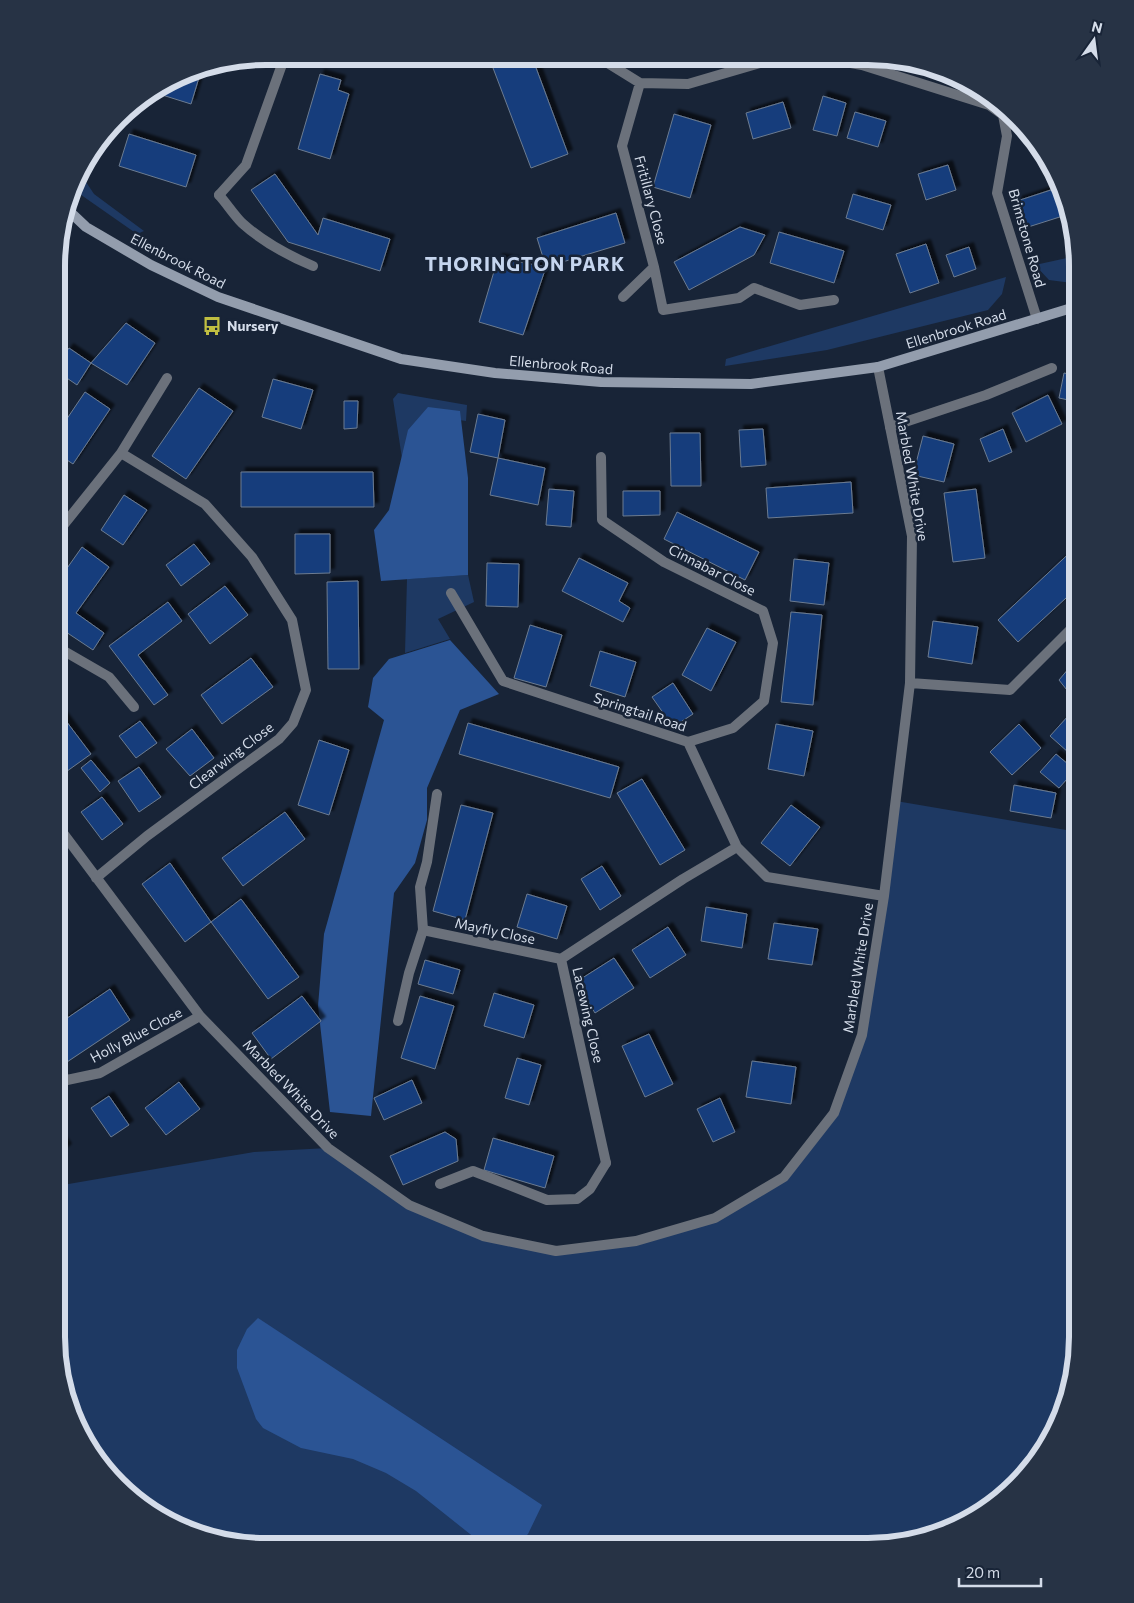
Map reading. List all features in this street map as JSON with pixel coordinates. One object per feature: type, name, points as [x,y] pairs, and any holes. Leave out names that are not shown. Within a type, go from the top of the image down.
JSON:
[{"type":"street","points":[[282,65],[246,165],[219,195],[242,222],[268,243],[287,255],[314,266]]},
{"type":"street","points":[[611,65],[640,82],[688,84],[753,65]]},
{"type":"street","name":"Brimstone Road","points":[[873,65],[988,105]]},
{"type":"street","name":"Fritillary Close","points":[[640,82],[622,146],[654,267],[662,310],[739,298],[754,288],[800,305],[834,300]]},
{"type":"street","name":"Brimstone Road","points":[[1003,117],[1006,136],[997,193],[1037,319]]},
{"type":"street","name":"Ellenbrook Road","points":[[72,214],[86,227],[151,265],[218,297],[401,359],[496,373],[630,384],[751,384],[878,367],[1069,309]]},
{"type":"street","points":[[623,297],[654,267]]},
{"type":"street","name":"Marbled White Drive","points":[[65,836],[200,1016],[328,1148],[409,1205],[483,1236],[556,1251],[636,1240],[714,1218],[784,1177],[834,1113],[862,1035],[884,896],[910,683],[912,536],[878,367]]},
{"type":"street","points":[[890,426],[986,395],[1052,368]]},
{"type":"street","points":[[65,523],[121,453],[167,378]]},
{"type":"street","name":"Clearwing Close","points":[[96,878],[147,836],[279,740],[293,723],[306,690],[292,620],[252,557],[205,504],[121,453]]},
{"type":"street","name":"Cinnabar Close","points":[[601,457],[602,520],[664,562],[763,611],[773,643],[764,701],[733,728],[688,742]]},
{"type":"street","name":"Springtail Road","points":[[451,593],[503,681],[688,742],[736,847],[767,877],[884,896]]},
{"type":"street","points":[[910,683],[1010,690],[1069,631]]},
{"type":"street","points":[[65,652],[110,677],[134,707]]},
{"type":"street","points":[[398,1021],[409,973],[423,930],[420,886],[428,862],[437,794]]},
{"type":"street","name":"Lacewing Close","points":[[440,1184],[473,1171],[547,1200],[577,1199],[590,1189],[606,1164],[561,959],[683,879],[736,847]]},
{"type":"street","name":"Mayfly Close","points":[[423,930],[561,959]]},
{"type":"street","name":"Holly Blue Close","points":[[65,1078],[67,1080],[100,1073],[200,1016]]},
{"type":"shaded area","points":[[85,180],[94,194],[144,231],[137,234],[79,193]]},
{"type":"shaded area","points":[[1069,258],[1069,283],[1049,280],[1035,265]]},
{"type":"shaded area","points":[[1006,277],[1002,294],[988,310],[827,350],[725,366],[726,359]]},
{"type":"shaded area","points":[[398,393],[467,405],[466,421],[445,418],[403,465],[393,399]]},
{"type":"shaded area","points":[[428,407],[460,411],[468,478],[468,575],[381,581],[374,530],[389,510],[408,430]]},
{"type":"shaded area","points":[[468,575],[474,602],[438,619],[450,639],[405,653],[407,579]]},
{"type":"shaded area","points":[[450,640],[499,694],[460,710],[427,788],[427,820],[415,863],[394,893],[371,1116],[330,1112],[318,1006],[324,934],[384,720],[368,707],[373,678],[389,659]]},
{"type":"shaded area","points":[[896,801],[1069,830],[1069,1350],[1062,1389],[1054,1414],[1042,1438],[1019,1470],[1001,1488],[969,1511],[945,1523],[920,1531],[881,1538],[253,1538],[214,1531],[189,1523],[165,1511],[133,1488],[115,1470],[92,1438],[80,1414],[72,1389],[65,1350],[65,1185],[254,1152],[328,1148],[409,1205],[483,1236],[556,1251],[636,1241],[715,1218],[784,1177],[834,1113],[862,1035]]},
{"type":"shaded area","points":[[258,1318],[542,1505],[528,1534],[524,1538],[475,1538],[416,1491],[386,1473],[353,1459],[301,1448],[263,1428],[256,1419],[237,1368],[237,1350],[247,1329]]},
{"type":"building","points":[[492,65],[535,65],[568,154],[531,168]]},
{"type":"building","points":[[320,74],[341,80],[338,90],[349,94],[330,159],[298,149]]},
{"type":"building","points":[[199,77],[191,104],[161,95]]},
{"type":"building","points":[[823,96],[846,103],[837,136],[813,130]]},
{"type":"building","points":[[783,102],[791,128],[753,139],[746,113]]},
{"type":"building","points":[[855,112],[886,121],[878,147],[847,138]]},
{"type":"building","points":[[674,114],[711,125],[690,198],[653,187]]},
{"type":"building","points":[[129,134],[196,155],[186,187],[119,166]]},
{"type":"building","points":[[948,165],[956,190],[926,200],[918,174]]},
{"type":"building","points":[[275,174],[318,235],[323,218],[390,239],[380,271],[288,242],[251,190]]},
{"type":"building","points":[[1054,189],[1062,216],[1025,228],[1017,201]]},
{"type":"building","points":[[853,194],[891,205],[883,230],[846,218]]},
{"type":"building","points":[[616,213],[625,243],[546,267],[537,238]]},
{"type":"building","points":[[740,227],[765,235],[754,255],[689,290],[674,262]]},
{"type":"building","points":[[779,232],[844,251],[834,283],[770,263]]},
{"type":"building","points":[[926,244],[939,283],[910,293],[896,254]]},
{"type":"building","points":[[969,247],[976,269],[954,277],[946,255]]},
{"type":"building","points":[[498,258],[546,267],[523,335],[479,322]]},
{"type":"building","points":[[126,323],[155,343],[127,385],[91,363]]},
{"type":"building","points":[[69,348],[91,363],[77,385],[65,377],[65,353]]},
{"type":"building","points":[[1064,373],[1069,374],[1069,400],[1059,398]]},
{"type":"building","points":[[273,379],[313,390],[301,429],[262,417]]},
{"type":"building","points":[[199,388],[233,411],[186,479],[152,456]]},
{"type":"building","points":[[85,392],[110,409],[73,464],[65,459],[65,422]]},
{"type":"building","points":[[1048,395],[1062,424],[1026,442],[1012,413]]},
{"type":"building","points":[[344,401],[358,401],[357,428],[344,429]]},
{"type":"building","points":[[478,414],[505,420],[498,458],[470,452]]},
{"type":"building","points":[[763,429],[766,465],[741,467],[739,430]]},
{"type":"building","points":[[1003,429],[1012,452],[989,462],[980,439]]},
{"type":"building","points":[[670,433],[700,433],[701,486],[671,486]]},
{"type":"building","points":[[923,436],[954,444],[944,482],[913,475]]},
{"type":"building","points":[[498,458],[545,468],[538,505],[490,495]]},
{"type":"building","points":[[241,472],[373,472],[374,507],[241,507]]},
{"type":"building","points":[[851,482],[853,513],[768,518],[766,488]]},
{"type":"building","points":[[549,489],[574,491],[571,527],[546,525]]},
{"type":"building","points":[[976,489],[985,558],[953,562],[944,493]]},
{"type":"building","points":[[623,491],[660,491],[660,515],[623,516]]},
{"type":"building","points":[[124,495],[147,510],[123,545],[101,530]]},
{"type":"building","points":[[677,512],[759,552],[745,580],[664,539]]},
{"type":"building","points":[[295,534],[330,534],[330,573],[295,574]]},
{"type":"building","points":[[194,544],[210,564],[181,586],[166,565]]},
{"type":"building","points":[[82,547],[109,567],[76,613],[104,633],[93,650],[65,631],[65,571]]},
{"type":"building","points":[[1069,553],[1069,595],[1018,642],[998,620]]},
{"type":"building","points":[[579,558],[628,583],[619,601],[630,608],[623,622],[562,591]]},
{"type":"building","points":[[794,559],[829,563],[824,605],[790,601]]},
{"type":"building","points":[[487,563],[519,564],[518,607],[486,606]]},
{"type":"building","points":[[358,581],[359,669],[328,669],[327,582]]},
{"type":"building","points":[[225,586],[248,615],[210,644],[188,614]]},
{"type":"building","points":[[168,602],[182,621],[138,655],[168,695],[154,705],[109,646]]},
{"type":"building","points":[[791,612],[822,615],[813,705],[781,702]]},
{"type":"building","points":[[933,621],[978,627],[972,664],[928,657]]},
{"type":"building","points":[[530,625],[562,635],[546,687],[514,678]]},
{"type":"building","points":[[707,628],[736,642],[711,691],[682,675]]},
{"type":"building","points":[[600,651],[636,662],[625,697],[590,686]]},
{"type":"building","points":[[251,658],[273,687],[222,724],[201,695]]},
{"type":"building","points":[[1069,668],[1069,693],[1059,680]]},
{"type":"building","points":[[673,683],[693,714],[673,727],[652,697]]},
{"type":"building","points":[[1069,715],[1069,753],[1050,736]]},
{"type":"building","points":[[65,720],[91,754],[65,773]]},
{"type":"building","points":[[140,721],[157,743],[136,758],[119,736]]},
{"type":"building","points":[[468,723],[619,767],[610,798],[459,754]]},
{"type":"building","points":[[776,724],[813,731],[804,776],[768,769]]},
{"type":"building","points":[[1019,724],[1041,748],[1012,775],[990,752]]},
{"type":"building","points":[[192,729],[214,758],[190,776],[166,749]]},
{"type":"building","points":[[319,740],[349,750],[329,815],[298,805]]},
{"type":"building","points":[[1056,754],[1069,765],[1069,777],[1059,788],[1040,772]]},
{"type":"building","points":[[91,760],[110,783],[100,792],[81,768]]},
{"type":"building","points":[[139,767],[161,797],[139,812],[118,781]]},
{"type":"building","points":[[642,779],[685,850],[660,865],[617,793]]},
{"type":"building","points":[[1014,785],[1056,793],[1051,818],[1010,811]]},
{"type":"building","points":[[102,797],[123,824],[102,840],[81,812]]},
{"type":"building","points":[[461,805],[493,813],[465,920],[433,911]]},
{"type":"building","points":[[791,805],[820,827],[790,866],[761,843]]},
{"type":"building","points":[[285,812],[305,839],[243,886],[222,858]]},
{"type":"building","points":[[170,863],[211,922],[185,942],[142,884]]},
{"type":"building","points":[[602,866],[621,896],[600,910],[581,879]]},
{"type":"building","points":[[527,894],[567,906],[557,939],[517,927]]},
{"type":"building","points":[[241,899],[299,977],[268,999],[211,922]]},
{"type":"building","points":[[706,907],[747,914],[742,948],[701,941]]},
{"type":"building","points":[[774,923],[818,929],[812,965],[768,959]]},
{"type":"building","points":[[668,927],[686,955],[650,978],[632,950]]},
{"type":"building","points":[[614,958],[634,988],[595,1013],[576,982]]},
{"type":"building","points":[[425,960],[460,970],[453,994],[418,984]]},
{"type":"building","points":[[110,989],[130,1020],[67,1062],[65,1059],[65,1020]]},
{"type":"building","points":[[494,993],[534,1005],[524,1038],[484,1026]]},
{"type":"building","points":[[302,996],[321,1021],[271,1059],[252,1033]]},
{"type":"building","points":[[420,996],[454,1006],[435,1069],[401,1058]]},
{"type":"building","points":[[649,1034],[673,1084],[645,1097],[622,1046]]},
{"type":"building","points":[[517,1058],[541,1065],[529,1105],[505,1098]]},
{"type":"building","points":[[752,1061],[796,1067],[791,1104],[746,1097]]},
{"type":"building","points":[[412,1080],[422,1103],[384,1120],[374,1098]]},
{"type":"building","points":[[179,1082],[200,1109],[166,1135],[145,1108]]},
{"type":"building","points":[[109,1096],[129,1125],[111,1137],[91,1108]]},
{"type":"building","points":[[720,1098],[735,1132],[713,1142],[697,1109]]},
{"type":"building","points":[[445,1132],[456,1139],[458,1161],[403,1185],[390,1156]]},
{"type":"building","points":[[493,1138],[554,1156],[545,1188],[484,1170]]},
{"type":"place","name":"Nursery","points":[[212,326]]},
{"type":"district","name":"THORINGTON PARK","points":[[525,264]]}]
